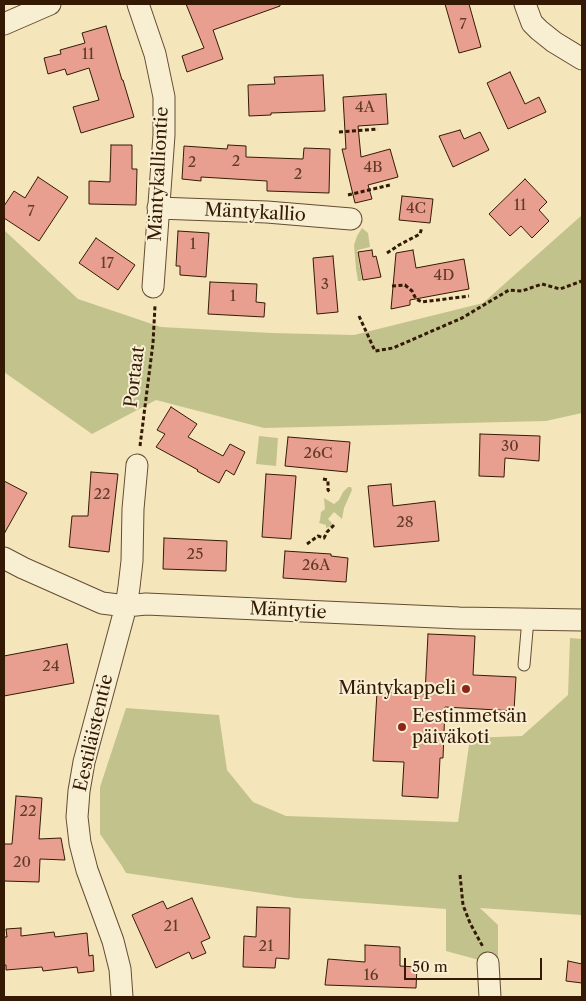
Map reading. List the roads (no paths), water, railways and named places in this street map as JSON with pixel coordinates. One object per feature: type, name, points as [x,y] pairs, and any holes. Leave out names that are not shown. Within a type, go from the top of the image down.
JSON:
[{"type":"street","points":[[4,24],[50,4]]},
{"type":"street","name":"Mäntykalliontie","points":[[138,4],[155,54],[164,97],[164,134],[154,294]]},
{"type":"street","points":[[525,4],[532,23],[539,30],[554,42],[582,59]]},
{"type":"street","name":"Mäntykallio","points":[[158,208],[267,212],[351,219]]},
{"type":"street","name":"Eestiläistentie","points":[[122,997],[120,969],[113,942],[87,870],[80,843],[77,818],[84,762],[126,606],[132,561],[133,509],[137,465]]},
{"type":"street","name":"Mäntytie","points":[[4,558],[102,603],[126,606],[146,604],[459,618],[582,620]]},
{"type":"street","points":[[488,964],[490,997]]},
{"type":"lane","points":[[524,665],[528,619]]},
{"type":"place","name":"Mäntykappeli","points":[[466,689]]},
{"type":"place","name":"Eestinmetsän päiväkoti","points":[[402,727]]}]
